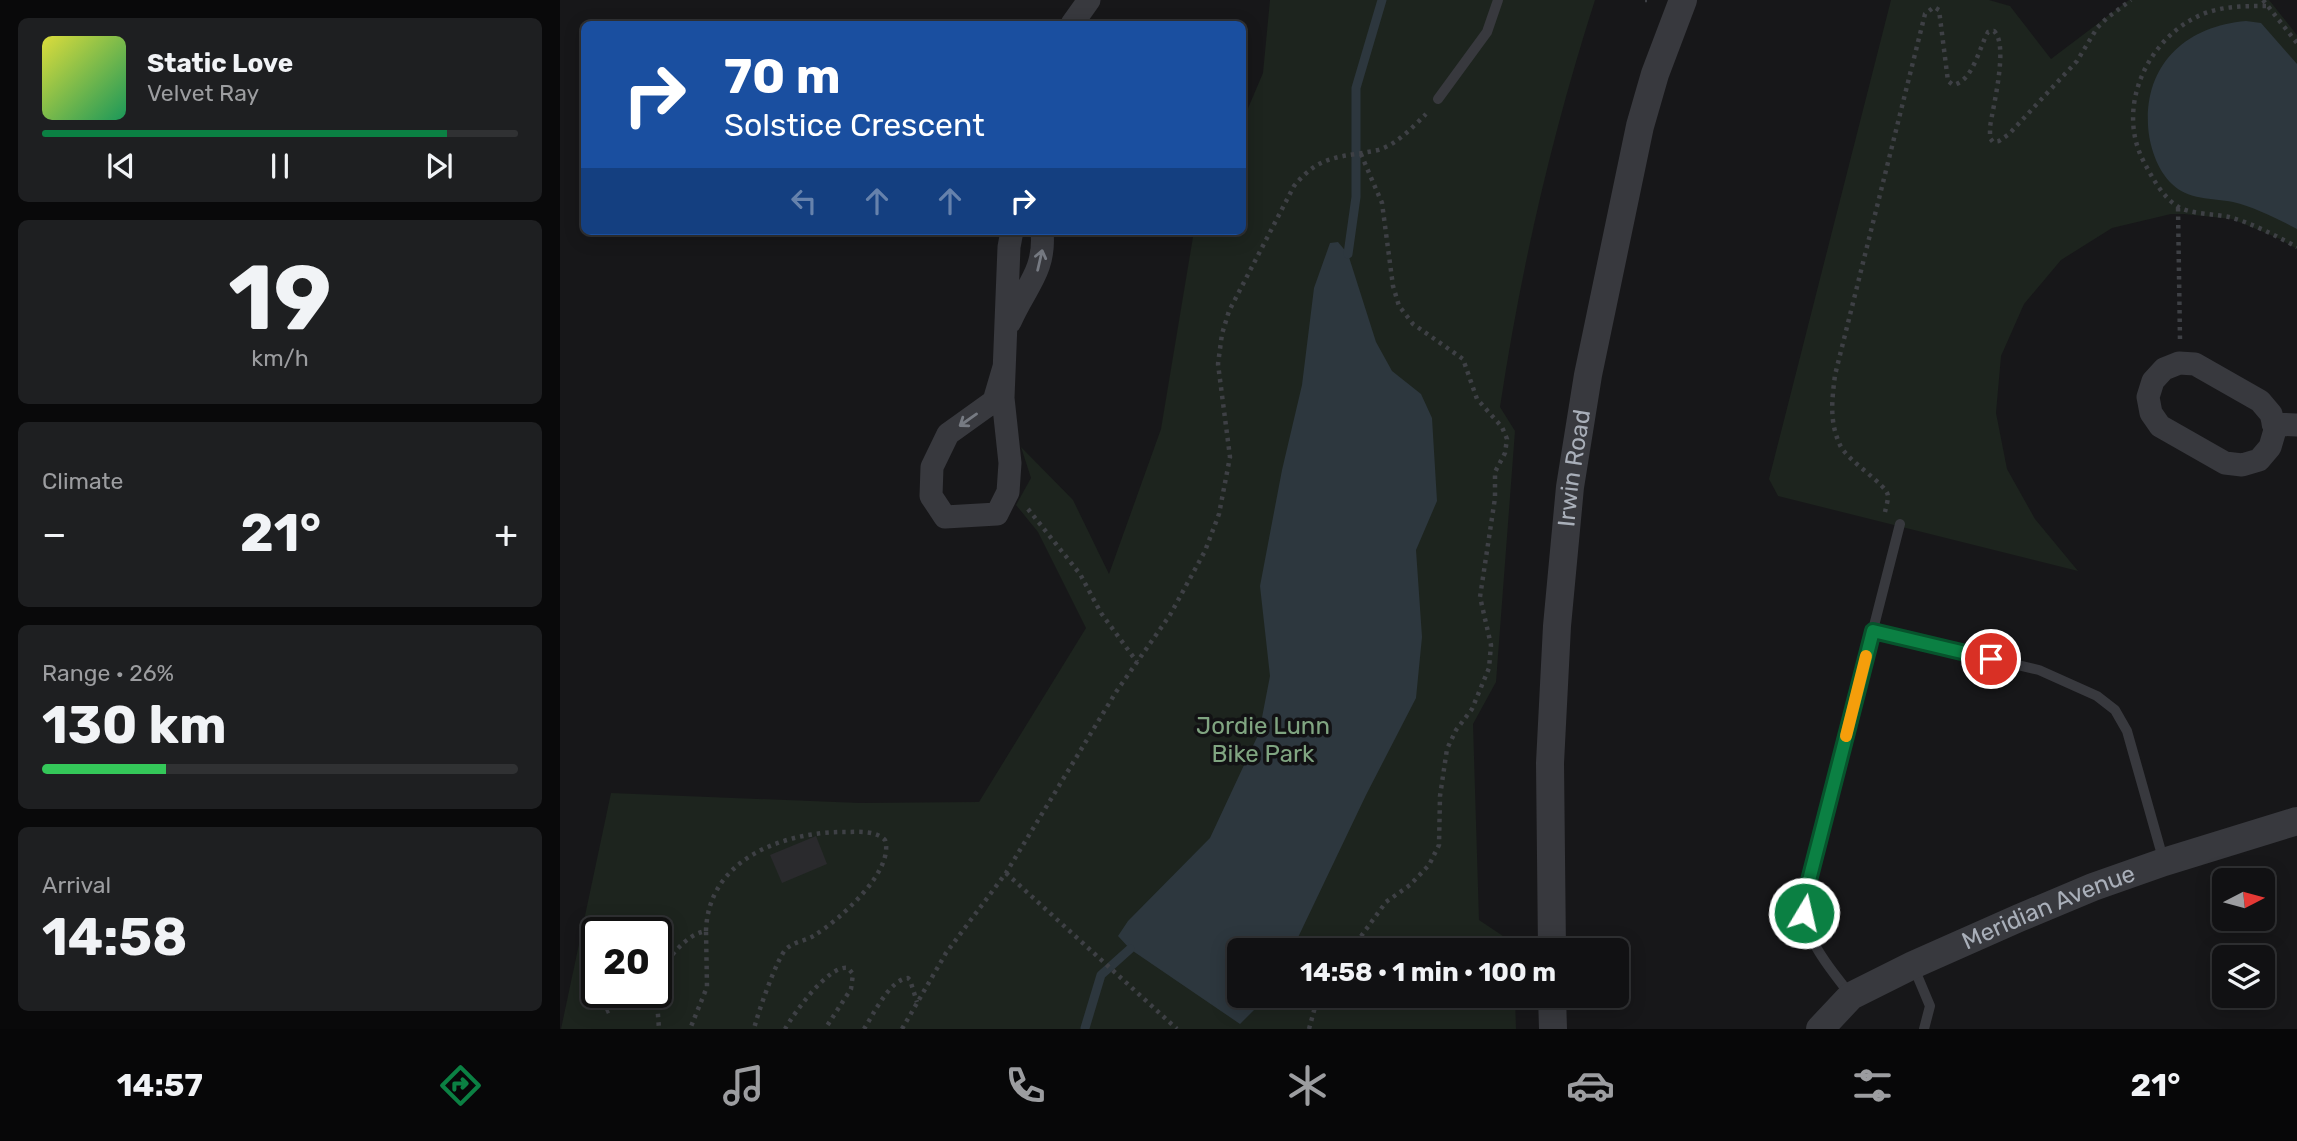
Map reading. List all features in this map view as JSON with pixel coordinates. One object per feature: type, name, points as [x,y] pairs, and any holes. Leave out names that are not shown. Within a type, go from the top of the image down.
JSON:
[{"type":"street","points":[[1074,21],[1089,0]]},
{"type":"street","name":"Irwin Road","points":[[1552,938],[1550,763],[1557,626],[1570,486],[1588,375],[1640,126],[1655,74],[1683,0]]},
{"type":"street","points":[[1004,367],[994,401],[948,434],[932,467],[931,496],[944,517],[997,514],[1008,492],[1010,463],[1004,410],[1004,367],[1011,235]]},
{"type":"street","points":[[1006,331],[1020,299],[1040,268],[1042,235]]},
{"type":"street","points":[[2179,363],[2194,364],[2260,401],[2271,414],[2273,424],[2275,430],[2270,447],[2259,460],[2242,465],[2225,463],[2160,426],[2151,413],[2148,397],[2153,381],[2164,369],[2179,363]]},
{"type":"street","points":[[2273,424],[2297,425]]},
{"type":"street","name":"Meridian Avenue","points":[[1820,1029],[1852,996],[1913,965],[2080,892],[2164,862],[2297,821]]},
{"type":"street","points":[[1552,1008],[1553,1029]]},
{"type":"lane","points":[[1438,99],[1487,32],[1498,0]]},
{"type":"lane","points":[[1852,996],[1815,946],[1807,930],[1804,913],[1806,892],[1900,524]]},
{"type":"lane","points":[[1873,631],[2039,670],[2097,696],[2115,710],[2127,731],[2164,862]]},
{"type":"lane","points":[[1913,965],[1930,1006],[1924,1029]]},
{"type":"path","points":[[1885,517],[1888,497],[1886,489],[1857,466],[1841,448],[1834,429],[1831,408],[1835,375],[1925,15],[1934,7],[1939,10],[1948,81],[1954,85],[1960,84],[1968,74],[1989,32],[1994,31],[1997,34],[2001,42],[1990,127],[1990,138],[1993,142],[2009,134],[2077,61],[2106,18],[2131,0]]},
{"type":"path","points":[[2297,43],[2265,3],[2220,9],[2202,15],[2167,37],[2154,52],[2142,73],[2135,98],[2133,123],[2140,156],[2164,194],[2178,208],[2230,218],[2297,247]]},
{"type":"path","points":[[902,1029],[946,953],[1006,873],[1116,692],[1176,604],[1205,551],[1219,514],[1230,457],[1218,364],[1222,334],[1229,311],[1294,186],[1305,173],[1323,162],[1340,155],[1379,149],[1391,144],[1426,114],[1438,99]]},
{"type":"path","points":[[1360,152],[1382,203],[1393,286],[1399,306],[1413,324],[1463,359],[1477,399],[1502,427],[1507,439],[1505,453],[1495,472],[1495,498],[1480,597],[1489,632],[1491,656],[1484,684],[1447,749],[1440,796],[1439,845],[1429,865],[1410,885],[1386,902],[1360,938]]},
{"type":"path","points":[[2178,208],[2180,341]]},
{"type":"path","points":[[1008,486],[1080,574],[1101,613],[1137,662]]},
{"type":"path","points":[[690,1029],[706,987],[708,914],[714,896],[731,872],[752,853],[784,841],[825,832],[880,835],[885,840],[887,850],[883,862],[852,905],[831,924],[810,938],[796,943],[783,954],[754,1029]]},
{"type":"path","points":[[1006,873],[1177,1029]]},
{"type":"path","points":[[672,956],[695,933],[706,931]]},
{"type":"path","points":[[785,1029],[797,1008],[826,978],[838,968],[848,968],[853,974],[851,989],[825,1029]]},
{"type":"path","points":[[864,1029],[882,997],[904,977],[910,981],[918,1003]]},
{"type":"path","points":[[658,1008],[659,1029]]},
{"type":"path","points":[[1309,1029],[1315,1008]]},
{"type":"green space","name":"Jordie Lunn Bike Park","points":[[1270,0],[1595,0],[1539,202],[1500,407],[1515,431],[1496,682],[1473,724],[1479,920],[1506,938],[1227,938],[1227,1008],[1515,1008],[1516,1029],[561,1029],[581,935],[581,1008],[672,1008],[672,917],[585,917],[611,793],[860,803],[979,802],[1086,628],[1038,532],[1016,505],[1031,478],[1021,447],[1073,500],[1109,574],[1161,429],[1193,235],[1246,235],[1246,113],[1263,73]]},
{"type":"green space","points":[[1891,0],[1989,0],[2010,6],[2051,59],[2129,0],[2269,0],[2297,35],[2297,249],[2232,219],[2171,214],[2112,228],[2061,260],[2024,304],[2001,356],[1996,413],[2007,469],[2035,519],[2078,571],[1778,496],[1769,479]]},
{"type":"shaded area","points":[[2246,21],[2261,23],[2297,64],[2297,229],[2249,207],[2193,196],[2178,189],[2162,172],[2150,141],[2149,103],[2162,67],[2173,52],[2205,31],[2224,24]]},
{"type":"shaded area","points":[[1338,242],[1348,254],[1376,342],[1392,371],[1421,394],[1432,418],[1437,501],[1416,550],[1422,637],[1416,698],[1298,938],[1227,938],[1227,1008],[1256,1008],[1240,1024],[1130,949],[1118,936],[1128,921],[1210,838],[1259,733],[1270,676],[1260,586],[1282,470],[1302,385],[1314,288],[1330,243]]},
{"type":"building","points":[[816,836],[827,864],[782,883],[770,855]]},
{"type":"waterway","points":[[1348,254],[1356,197],[1356,88],[1382,0]]},
{"type":"waterway","points":[[1085,1028],[1101,975],[1130,949]]},
{"type":"slow traffic","points":[[1846,736],[1866,656]]},
{"type":"route","points":[[1804,913],[1806,892],[1873,631],[1991,659]]}]
